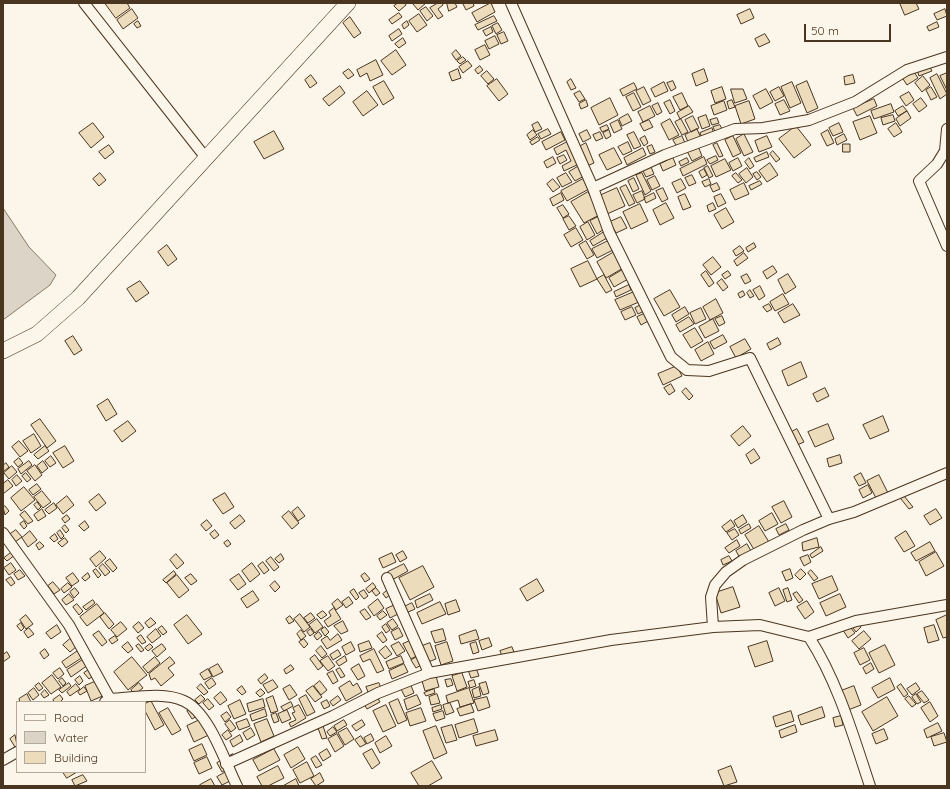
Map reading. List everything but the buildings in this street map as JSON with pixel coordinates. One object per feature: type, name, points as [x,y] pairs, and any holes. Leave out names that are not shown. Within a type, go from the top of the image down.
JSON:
[{"type":"street","points":[[84,3],[206,158]]},
{"type":"street","points":[[3,351],[38,334],[78,298],[348,3]]},
{"type":"street","points":[[511,3],[593,188],[609,232],[671,357],[688,370],[702,371],[708,371],[750,358],[829,520]]},
{"type":"street","points":[[593,188],[665,155],[735,129],[763,128],[809,120],[855,102],[907,70],[947,57]]},
{"type":"street","points":[[947,129],[945,151],[937,164],[919,181],[947,246]]},
{"type":"street","points":[[713,627],[711,597],[715,585],[726,572],[743,560],[803,530],[854,512],[947,473]]},
{"type":"street","points":[[3,533],[69,626],[108,700],[161,696],[184,700],[196,708],[209,727],[237,786]]},
{"type":"street","points":[[387,578],[429,672]]},
{"type":"street","points":[[226,764],[333,716],[378,693],[429,672],[611,640],[713,627],[760,625],[809,637],[856,621],[947,605]]},
{"type":"street","points":[[809,637],[820,653],[838,692],[870,786]]},
{"type":"street","points":[[3,760],[16,753]]},
{"type":"water","points":[[3,208],[29,247],[56,275],[50,285],[3,320]]}]
